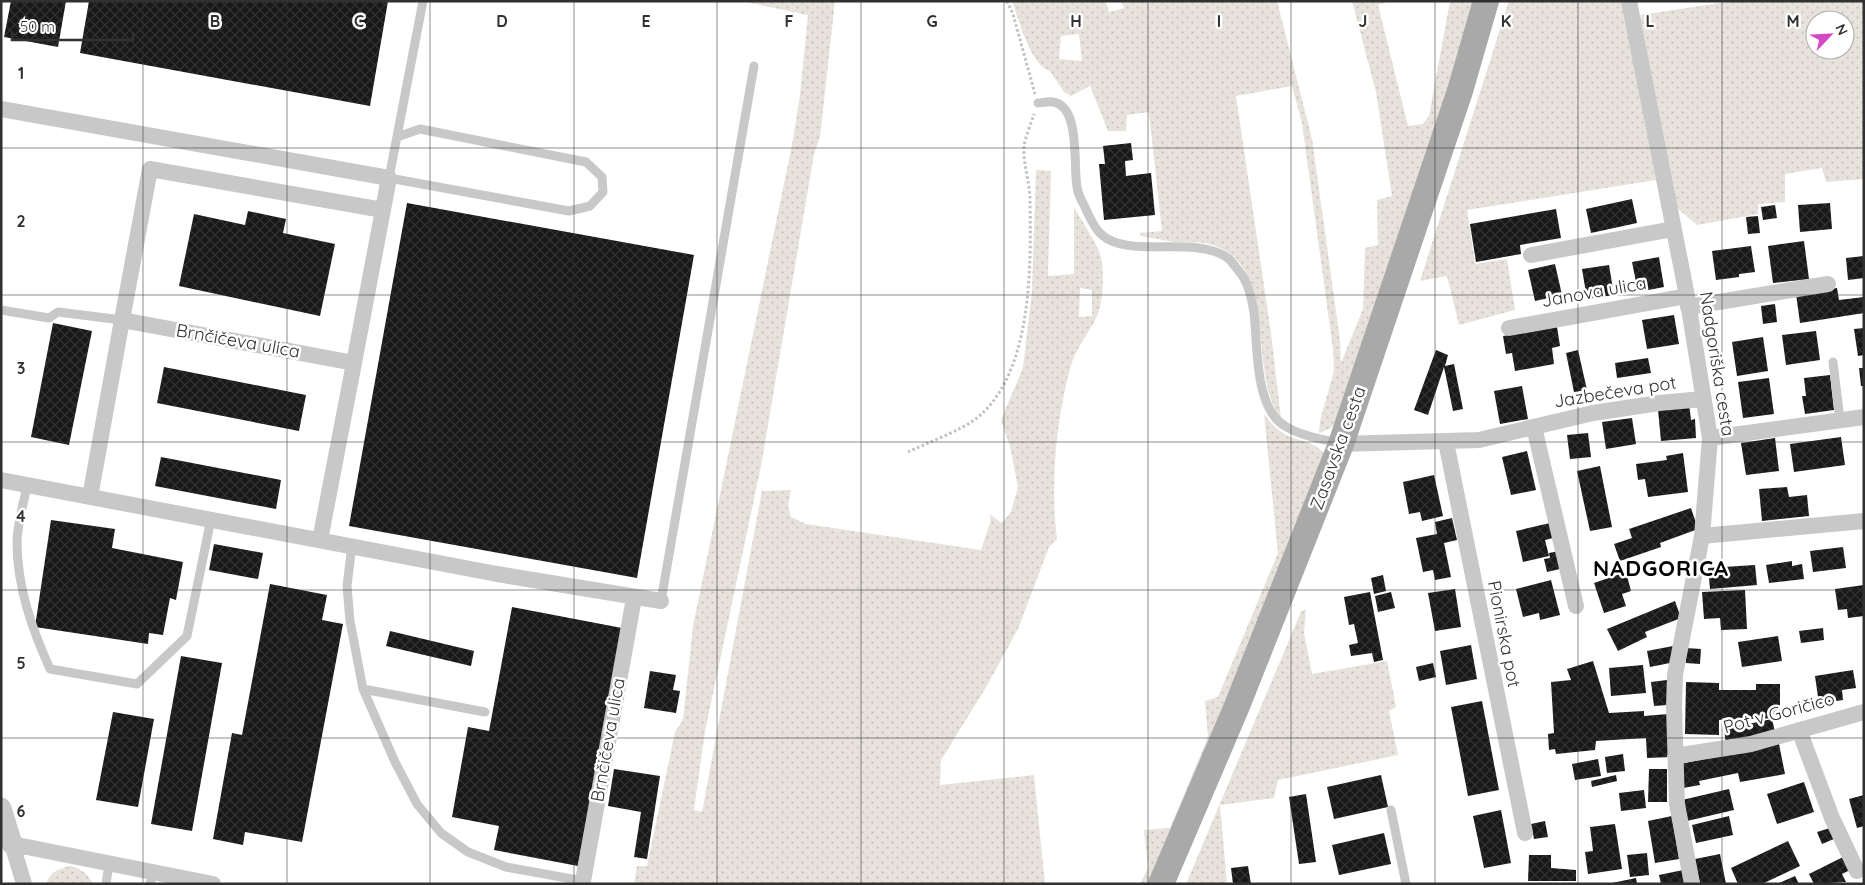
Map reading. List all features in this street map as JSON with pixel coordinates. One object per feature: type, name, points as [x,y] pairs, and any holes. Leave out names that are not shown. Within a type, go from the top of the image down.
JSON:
[{"type":"main road","name":"Zasavska cesta","points":[[1161,884],[1237,706],[1341,444],[1460,91],[1486,1]]},
{"type":"street","name":"Nadgoriška cesta","points":[[1628,1],[1688,301],[1710,438],[1702,536],[1675,675],[1677,804],[1692,884]]},
{"type":"street","points":[[1,109],[389,178],[320,540]]},
{"type":"street","points":[[90,497],[150,169],[383,210]]},
{"type":"street","points":[[1531,255],[1673,229]]},
{"type":"street","name":"Janova ulica","points":[[1509,328],[1688,301],[1828,284]]},
{"type":"street","name":"Brnčičeva ulica","points":[[122,320],[354,363]]},
{"type":"street","name":"Jazbečeva pot","points":[[1341,444],[1479,440],[1593,413],[1659,403],[1703,399]]},
{"type":"street","points":[[1710,438],[1864,417]]},
{"type":"street","points":[[1534,427],[1576,606]]},
{"type":"street","name":"Pionirska pot","points":[[1446,442],[1525,833]]},
{"type":"street","points":[[1,480],[497,574],[661,602]]},
{"type":"street","points":[[1702,536],[1864,521]]},
{"type":"street","name":"Brnčičeva ulica","points":[[583,882],[634,598]]},
{"type":"street","name":"Pot v Goričico","points":[[1675,756],[1751,744],[1864,712]]},
{"type":"street","points":[[1799,730],[1832,818],[1857,871]]},
{"type":"street","points":[[1,808],[24,884]]},
{"type":"street","points":[[12,844],[108,864],[151,878],[213,884]]},
{"type":"lane","points":[[397,137],[420,129],[586,162],[602,177],[603,192],[590,206],[570,211],[389,178],[423,1]]},
{"type":"lane","points":[[661,602],[754,66]]},
{"type":"lane","points":[[1038,103],[1053,102],[1063,107],[1070,116],[1073,130],[1077,188],[1084,205],[1101,234],[1115,243],[1206,249],[1228,259],[1244,278],[1250,293],[1257,335],[1259,368],[1266,405],[1283,426],[1301,434],[1341,444]]},
{"type":"lane","points":[[1,310],[49,318],[58,312],[122,320]]},
{"type":"lane","points":[[1833,362],[1840,420]]},
{"type":"lane","points":[[27,485],[17,540],[19,570],[30,625],[50,669],[137,684],[187,636],[211,519]]},
{"type":"lane","points":[[352,546],[347,586],[350,621],[363,690],[391,754],[417,804],[441,833],[468,852],[506,867],[583,882]]},
{"type":"lane","points":[[363,690],[485,712]]},
{"type":"lane","points":[[1391,810],[1406,884]]},
{"type":"lane","points":[[106,884],[108,864]]},
{"type":"path","points":[[908,452],[976,420],[994,401],[1008,378],[1022,330],[1031,256],[1030,186],[1024,147],[1038,103],[1013,14],[1007,1]]},
{"type":"shaded area","points":[[741,1],[835,1],[820,137],[814,154],[761,466],[705,731],[694,810],[702,812],[762,491],[791,490],[788,506],[791,517],[806,524],[981,550],[991,520],[989,514],[1002,523],[1011,512],[1018,487],[1010,446],[1001,420],[1023,368],[1032,291],[1036,170],[1051,171],[1048,276],[1074,274],[1074,207],[1102,260],[1103,284],[1101,301],[1098,314],[1071,365],[1062,407],[1054,473],[1057,539],[1049,547],[1018,629],[985,689],[941,760],[940,785],[1034,775],[1045,884],[634,884],[637,866],[647,866],[675,732],[683,720],[693,626],[793,140],[800,95],[808,15]],"holes":[[[1080,288],[1092,290],[1092,316],[1079,317]]]},
{"type":"shaded area","points":[[1012,1],[1110,1],[1106,2],[1109,12],[1124,8],[1121,1],[1277,1],[1312,139],[1340,340],[1341,363],[1363,309],[1365,248],[1378,245],[1377,200],[1392,196],[1376,92],[1352,1],[1389,1],[1378,5],[1408,126],[1423,124],[1429,116],[1450,1],[1477,1],[1338,421],[1329,429],[1319,433],[1320,421],[1334,371],[1333,349],[1302,123],[1292,86],[1236,96],[1271,333],[1281,419],[1271,399],[1265,375],[1255,297],[1247,275],[1233,257],[1213,245],[1174,242],[1140,236],[1140,233],[1162,231],[1149,112],[1127,115],[1126,131],[1108,131],[1090,86],[1071,96],[1064,92],[1050,71],[1037,60],[1026,41]],"holes":[[[1079,34],[1082,61],[1059,59],[1061,36]]]},
{"type":"shaded area","points":[[1509,1],[1623,1],[1656,180],[1467,210],[1475,264],[1507,259],[1515,310],[1459,325],[1447,276],[1420,281]]},
{"type":"shaded area","points":[[1733,1],[1864,1],[1864,179],[1826,182],[1822,168],[1785,174],[1785,202],[1758,204],[1758,214],[1697,225],[1677,208],[1640,15]]},
{"type":"shaded area","points":[[1264,414],[1281,432],[1317,447],[1325,455],[1152,884],[1140,884],[1148,868],[1144,830],[1170,828],[1208,737],[1205,701],[1218,697],[1278,553]]},
{"type":"shaded area","points":[[1306,609],[1304,633],[1312,674],[1387,661],[1396,707],[1389,711],[1398,755],[1278,780],[1274,798],[1220,805],[1227,884],[1186,884],[1301,612]]},
{"type":"shaded area","points":[[71,866],[84,872],[93,884],[46,884],[50,876],[56,871]]},
{"type":"building","points":[[11,1],[66,1],[58,47],[4,37]]},
{"type":"building","points":[[89,1],[388,1],[370,106],[80,53]]},
{"type":"building","points":[[1131,143],[1133,160],[1125,161],[1126,176],[1151,173],[1155,215],[1104,220],[1099,164],[1105,164],[1103,146]]},
{"type":"building","points":[[1632,199],[1637,223],[1591,233],[1586,209]]},
{"type":"building","points":[[407,203],[694,255],[637,578],[349,526]]},
{"type":"building","points":[[1830,203],[1832,229],[1800,232],[1798,205]]},
{"type":"building","points":[[1775,205],[1777,218],[1763,220],[1761,207]]},
{"type":"building","points":[[1556,209],[1561,238],[1520,245],[1521,254],[1476,262],[1470,224]]},
{"type":"building","points":[[248,211],[286,219],[283,233],[335,244],[320,316],[179,286],[194,214],[245,225]]},
{"type":"building","points":[[1758,216],[1760,233],[1748,234],[1746,217]]},
{"type":"building","points":[[1804,241],[1809,279],[1773,283],[1768,246]]},
{"type":"building","points":[[1751,246],[1755,272],[1739,274],[1739,277],[1716,280],[1712,251]]},
{"type":"building","points":[[1864,256],[1864,278],[1848,280],[1846,258]]},
{"type":"building","points":[[1659,257],[1664,287],[1638,292],[1632,262]]},
{"type":"building","points":[[1555,264],[1562,295],[1535,301],[1528,270]]},
{"type":"building","points":[[1609,265],[1614,295],[1587,299],[1582,269]]},
{"type":"building","points":[[1837,288],[1839,300],[1864,297],[1864,313],[1800,323],[1796,294]]},
{"type":"building","points":[[1775,304],[1777,322],[1763,324],[1761,306]]},
{"type":"building","points":[[1674,315],[1679,344],[1647,349],[1642,320]]},
{"type":"building","points":[[53,323],[92,331],[69,445],[31,437]]},
{"type":"building","points":[[1557,327],[1560,346],[1552,348],[1554,364],[1515,371],[1512,353],[1506,354],[1503,336]]},
{"type":"building","points":[[1864,328],[1864,355],[1858,356],[1854,329]]},
{"type":"building","points":[[1816,331],[1820,360],[1786,365],[1782,335]]},
{"type":"building","points":[[1763,337],[1768,371],[1737,376],[1732,342]]},
{"type":"building","points":[[1436,350],[1448,355],[1445,366],[1454,364],[1463,409],[1453,411],[1444,367],[1428,415],[1414,410]]},
{"type":"building","points":[[1578,350],[1587,390],[1574,392],[1566,353]]},
{"type":"building","points":[[1648,358],[1651,373],[1617,378],[1615,363]]},
{"type":"building","points":[[164,367],[306,395],[299,431],[157,403]]},
{"type":"building","points":[[1859,368],[1864,368],[1864,386],[1861,386]]},
{"type":"building","points":[[1830,375],[1834,410],[1805,414],[1802,396],[1806,396],[1804,378]]},
{"type":"building","points":[[1769,378],[1774,414],[1743,418],[1738,382]]},
{"type":"building","points":[[1522,386],[1528,419],[1500,424],[1494,391]]},
{"type":"building","points":[[1689,403],[1691,420],[1695,419],[1696,438],[1661,441],[1658,410]]},
{"type":"building","points":[[1632,418],[1636,444],[1606,449],[1602,422]]},
{"type":"building","points":[[1588,433],[1591,457],[1570,459],[1567,435]]},
{"type":"building","points":[[1841,437],[1845,465],[1794,472],[1790,444]]},
{"type":"building","points":[[1775,438],[1779,471],[1746,475],[1741,443]]},
{"type":"building","points":[[1527,451],[1536,490],[1511,495],[1502,457]]},
{"type":"building","points":[[1683,453],[1688,492],[1648,497],[1645,479],[1638,480],[1636,464],[1667,460],[1666,456]]},
{"type":"building","points":[[161,457],[281,480],[276,509],[155,486]]},
{"type":"building","points":[[1600,466],[1612,527],[1590,531],[1577,471]]},
{"type":"building","points":[[1434,475],[1443,516],[1422,521],[1420,512],[1409,514],[1403,482]]},
{"type":"building","points":[[1787,487],[1789,497],[1807,495],[1809,516],[1762,521],[1759,489]]},
{"type":"building","points":[[1691,508],[1698,529],[1660,543],[1661,547],[1620,561],[1614,544],[1632,538],[1629,529]]},
{"type":"building","points":[[1452,518],[1457,540],[1444,543],[1451,577],[1435,580],[1433,570],[1423,572],[1416,538],[1437,534],[1435,522]]},
{"type":"building","points":[[51,520],[115,529],[112,548],[183,562],[176,600],[170,598],[163,635],[149,633],[148,644],[35,627]]},
{"type":"building","points":[[1550,523],[1553,538],[1545,540],[1549,556],[1523,562],[1516,531]]},
{"type":"building","points":[[214,544],[263,553],[258,579],[209,570]]},
{"type":"building","points":[[1843,547],[1846,568],[1813,572],[1810,551]]},
{"type":"building","points":[[1559,551],[1564,568],[1547,572],[1544,559],[1550,558],[1549,553]]},
{"type":"building","points":[[1792,561],[1792,566],[1802,564],[1804,579],[1769,583],[1766,565]]},
{"type":"building","points":[[1755,565],[1757,585],[1710,589],[1708,568]]},
{"type":"building","points":[[1626,572],[1631,591],[1622,594],[1626,606],[1604,613],[1594,583]]},
{"type":"building","points":[[1383,575],[1386,591],[1374,594],[1371,578]]},
{"type":"building","points":[[1551,580],[1560,615],[1540,620],[1539,613],[1523,617],[1516,589]]},
{"type":"building","points":[[270,584],[327,595],[322,620],[343,624],[302,842],[245,832],[243,845],[213,839],[232,733],[242,735]]},
{"type":"building","points":[[1864,585],[1864,616],[1848,618],[1847,609],[1838,610],[1835,589]]},
{"type":"building","points":[[1455,589],[1461,627],[1435,631],[1428,593]]},
{"type":"building","points":[[1745,590],[1747,629],[1721,630],[1720,618],[1704,619],[1702,592]]},
{"type":"building","points":[[1370,592],[1383,660],[1374,662],[1372,653],[1351,656],[1349,645],[1358,643],[1354,624],[1349,625],[1344,597]]},
{"type":"building","points":[[1391,592],[1395,608],[1378,612],[1375,596]]},
{"type":"building","points":[[1675,601],[1681,618],[1645,632],[1647,637],[1618,651],[1607,629]]},
{"type":"building","points":[[512,607],[622,628],[578,866],[494,850],[499,826],[452,817],[468,727],[489,731]]},
{"type":"building","points":[[1823,628],[1824,640],[1801,643],[1799,631]]},
{"type":"building","points":[[390,631],[474,651],[471,666],[386,646]]},
{"type":"building","points":[[1778,636],[1782,661],[1742,667],[1738,642]]},
{"type":"building","points":[[1471,645],[1477,679],[1446,685],[1440,651]]},
{"type":"building","points":[[1673,646],[1670,663],[1650,667],[1647,651]]},
{"type":"building","points":[[1686,648],[1701,649],[1700,664],[1686,663]]},
{"type":"building","points":[[181,656],[222,663],[192,831],[151,824]]},
{"type":"building","points":[[1593,661],[1609,713],[1644,711],[1644,716],[1668,714],[1671,757],[1647,758],[1646,738],[1596,741],[1595,750],[1556,754],[1555,749],[1549,750],[1548,734],[1554,733],[1551,682],[1571,680],[1567,669]]},
{"type":"building","points":[[1433,663],[1436,677],[1419,681],[1416,667]]},
{"type":"building","points":[[1643,665],[1646,693],[1611,696],[1609,668]]},
{"type":"building","points":[[1853,670],[1856,688],[1842,690],[1843,700],[1819,704],[1815,676]]},
{"type":"building","points":[[650,671],[676,675],[673,690],[680,691],[676,713],[644,708]]},
{"type":"building","points":[[1667,680],[1667,705],[1654,706],[1651,682]]},
{"type":"building","points":[[1686,682],[1719,683],[1719,690],[1756,690],[1756,684],[1780,684],[1780,718],[1719,720],[1719,735],[1685,734]]},
{"type":"building","points":[[1482,701],[1499,790],[1468,796],[1451,707]]},
{"type":"building","points":[[113,712],[154,719],[138,807],[96,800]]},
{"type":"building","points":[[1772,719],[1775,732],[1726,744],[1724,729]]},
{"type":"building","points":[[1779,744],[1785,774],[1740,782],[1738,773],[1699,781],[1700,785],[1683,788],[1680,764]]},
{"type":"building","points":[[1623,754],[1625,771],[1607,773],[1605,757]]},
{"type":"building","points":[[1598,759],[1601,776],[1575,780],[1572,764]]},
{"type":"building","points":[[614,769],[660,776],[647,859],[634,857],[641,812],[608,806]]},
{"type":"building","points":[[1649,769],[1667,769],[1667,802],[1648,802]]},
{"type":"building","points":[[1381,775],[1388,807],[1334,819],[1327,787]]},
{"type":"building","points":[[1616,775],[1617,781],[1592,787],[1591,781]]},
{"type":"building","points":[[1804,782],[1814,812],[1777,824],[1767,794]]},
{"type":"building","points":[[1729,789],[1734,810],[1687,821],[1682,800]]},
{"type":"building","points":[[1644,790],[1646,808],[1621,811],[1619,793]]},
{"type":"building","points":[[1306,794],[1316,862],[1299,864],[1289,797]]},
{"type":"building","points":[[1864,795],[1864,826],[1857,828],[1849,799]]},
{"type":"building","points":[[1501,810],[1511,863],[1484,868],[1473,816]]},
{"type":"building","points":[[1672,816],[1679,859],[1655,863],[1648,821]]},
{"type":"building","points":[[1729,816],[1733,835],[1696,843],[1692,825]]},
{"type":"building","points":[[1545,821],[1548,837],[1534,839],[1531,824]]},
{"type":"building","points":[[1615,824],[1622,869],[1588,874],[1585,852],[1593,851],[1590,827]]},
{"type":"building","points":[[1830,828],[1834,839],[1822,844],[1817,832]]},
{"type":"building","points":[[1384,833],[1391,864],[1339,875],[1332,845]]},
{"type":"building","points":[[1788,841],[1800,866],[1762,884],[1738,884],[1731,868]]},
{"type":"building","points":[[1647,853],[1649,875],[1630,877],[1627,855]]},
{"type":"building","points":[[1720,854],[1726,884],[1700,884],[1695,859]]},
{"type":"building","points":[[1529,855],[1551,855],[1551,868],[1576,870],[1576,881],[1528,881]]},
{"type":"building","points":[[1845,856],[1852,869],[1842,874],[1846,882],[1814,884],[1809,874]]},
{"type":"building","points":[[1248,866],[1251,884],[1233,884],[1231,868]]},
{"type":"building","points":[[1683,870],[1687,884],[1661,884],[1659,875]]},
{"type":"building","points":[[1795,876],[1799,884],[1777,884]]},
{"type":"building","points":[[1636,878],[1637,884],[1612,884],[1612,883]]},
{"type":"district","name":"NADGORICA","points":[[1661,568]]}]
